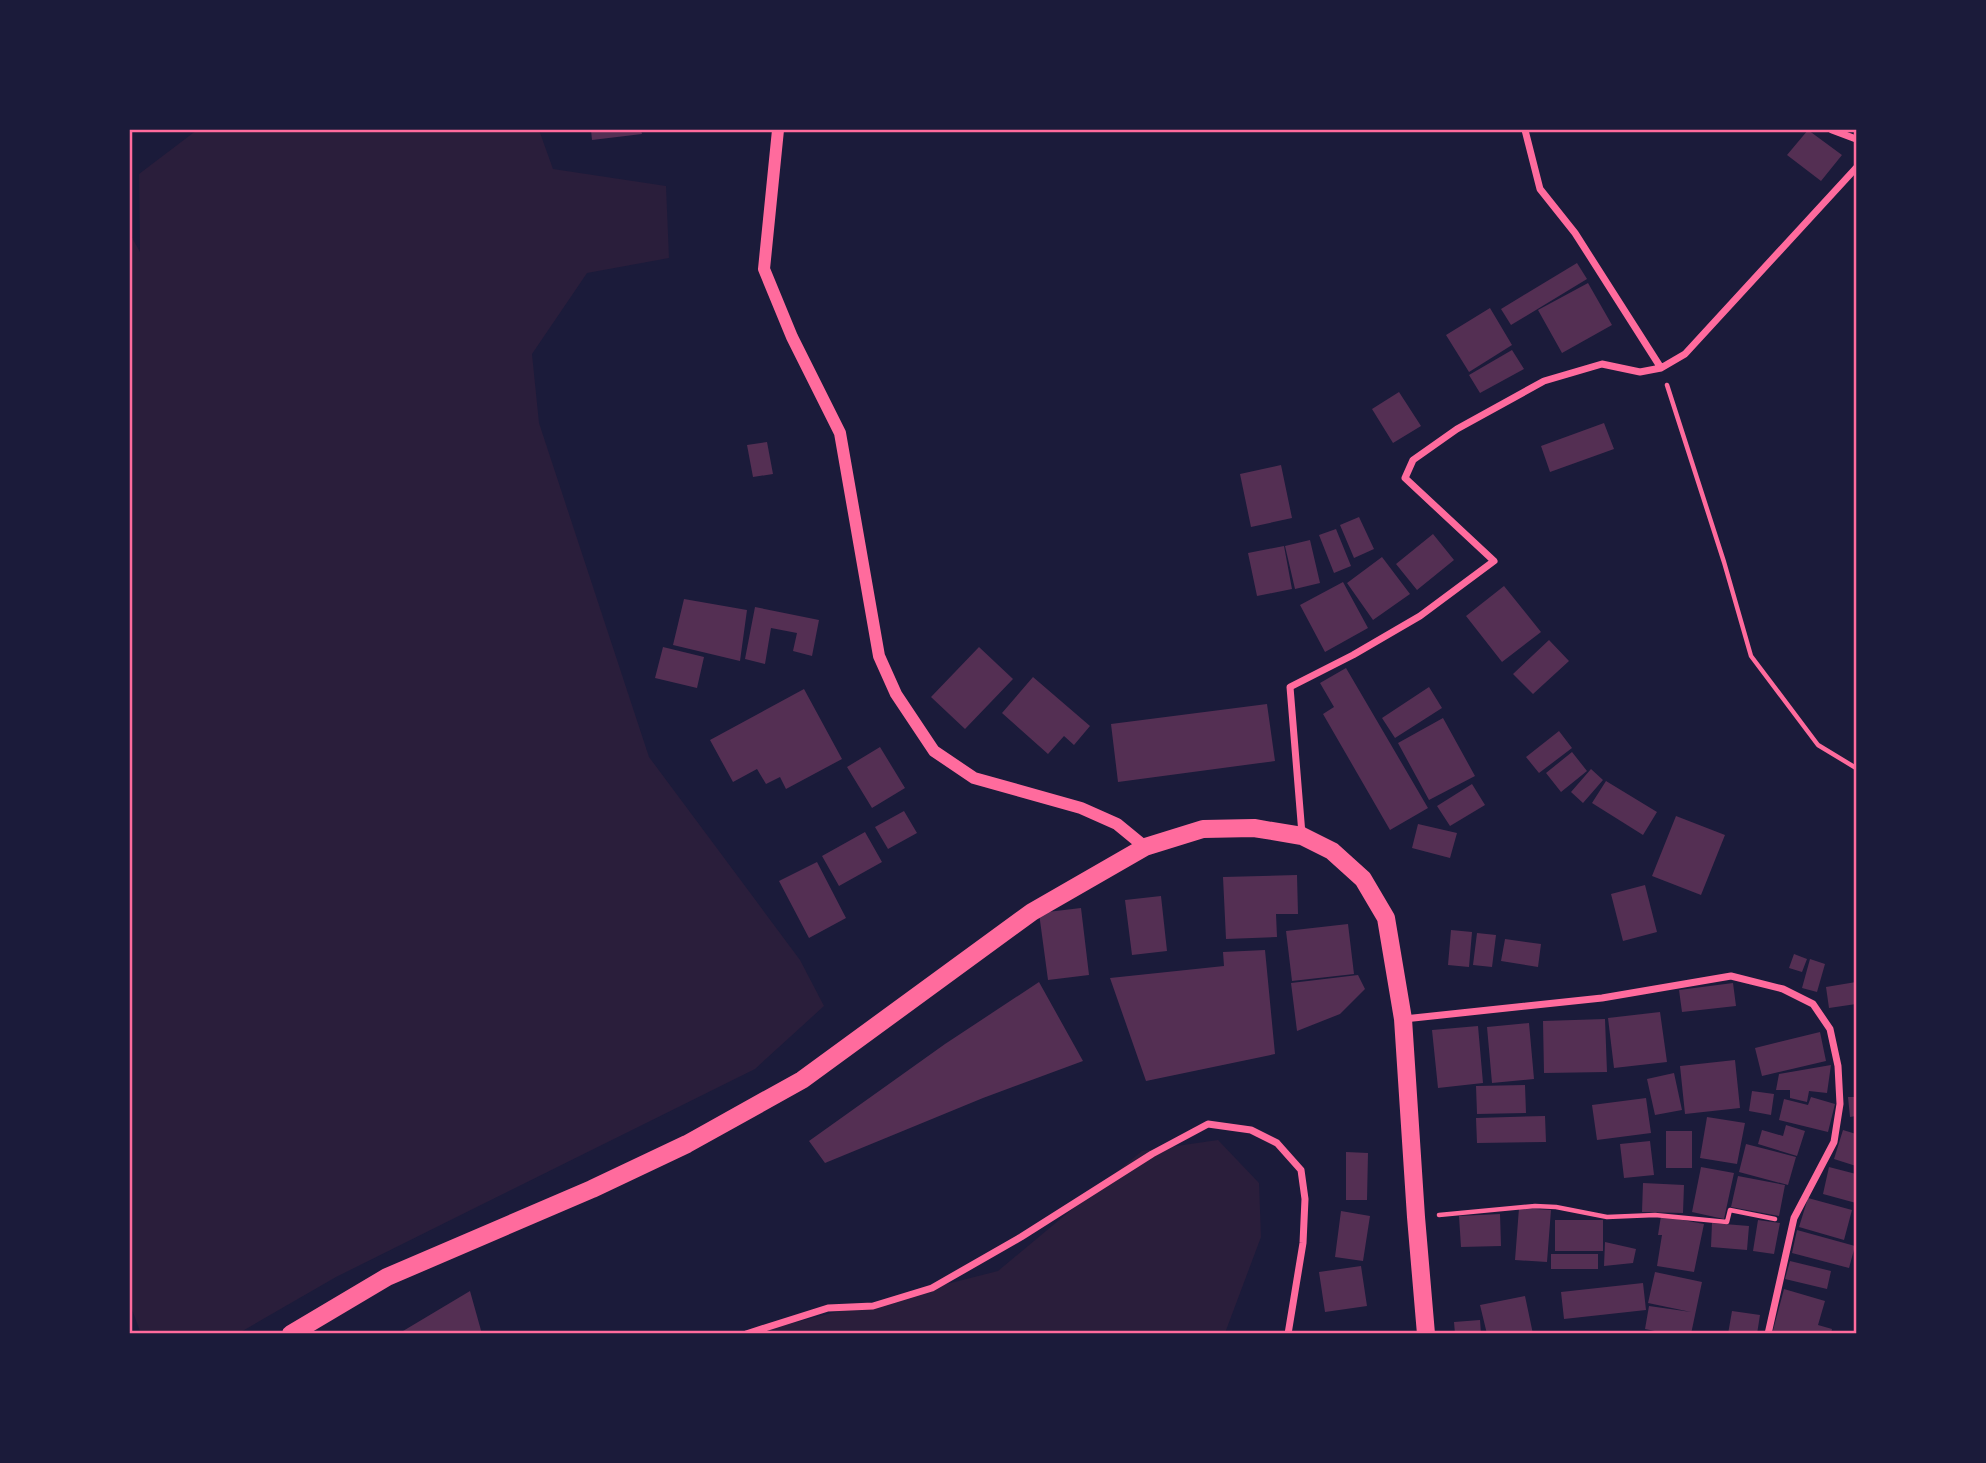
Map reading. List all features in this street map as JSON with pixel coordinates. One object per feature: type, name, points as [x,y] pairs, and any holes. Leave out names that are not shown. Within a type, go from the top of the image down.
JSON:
[{"type":"main road","points":[[291,1334],[387,1277],[592,1189],[687,1144],[802,1080],[1032,912],[1145,847],[1203,829],[1254,828],[1302,836],[1332,851],[1363,879],[1386,918],[1403,1019],[1426,1334]]},
{"type":"street","points":[[778,130],[764,269],[792,337],[840,433],[879,656],[896,694],[934,751],[974,778],[1081,808],[1117,824],[1145,847]]},
{"type":"street","points":[[1525,130],[1540,189],[1575,233],[1661,368]]},
{"type":"street","points":[[1832,130],[1857,139]]},
{"type":"street","points":[[1302,836],[1290,687],[1353,655],[1420,616],[1494,561],[1405,478],[1413,460],[1457,429],[1544,381],[1602,365],[1640,372],[1661,368],[1685,354],[1857,167]]},
{"type":"street","points":[[1403,1019],[1602,998],[1731,976],[1783,989],[1813,1004],[1829,1029],[1838,1066],[1840,1104],[1834,1142],[1794,1218],[1768,1334]]},
{"type":"street","points":[[746,1334],[828,1308],[873,1306],[932,1288],[1021,1237],[1152,1154],[1208,1124],[1251,1130],[1277,1143],[1301,1170],[1305,1199],[1303,1244],[1289,1334]]},
{"type":"path","points":[[1661,368],[1724,562],[1751,656],[1818,745],[1857,768]]},
{"type":"path","points":[[1416,1217],[1535,1206],[1556,1207],[1607,1217],[1655,1214],[1727,1222],[1730,1210],[1779,1219],[1794,1218]]},
{"type":"shaded area","points":[[197,130],[539,130],[553,169],[666,186],[669,258],[587,273],[532,354],[539,423],[649,757],[800,960],[824,1006],[755,1069],[336,1277],[239,1333],[141,1334],[130,1304],[130,234],[140,252],[139,174]]},
{"type":"shaded area","points":[[1218,1140],[1259,1183],[1261,1237],[1225,1333],[749,1334],[998,1271],[1142,1151]]},
{"type":"building","points":[[591,130],[641,130],[642,134],[592,140]]},
{"type":"building","points":[[1808,130],[1842,155],[1821,181],[1787,155]]},
{"type":"building","points":[[1577,263],[1587,279],[1511,325],[1501,309]]},
{"type":"building","points":[[1588,283],[1612,325],[1562,353],[1538,310]]},
{"type":"building","points":[[1490,308],[1512,345],[1469,372],[1446,335]]},
{"type":"building","points":[[1512,350],[1524,369],[1480,393],[1469,375]]},
{"type":"building","points":[[1399,392],[1421,426],[1393,443],[1372,409]]},
{"type":"building","points":[[1604,423],[1614,449],[1550,472],[1541,446]]},
{"type":"building","points":[[767,442],[773,474],[753,477],[747,445]]},
{"type":"building","points":[[1281,465],[1292,518],[1251,527],[1240,474]]},
{"type":"building","points":[[1359,517],[1374,549],[1354,558],[1340,525]]},
{"type":"building","points":[[1336,529],[1351,566],[1334,573],[1319,535]]},
{"type":"building","points":[[1433,534],[1454,560],[1417,590],[1396,564]]},
{"type":"building","points":[[1310,540],[1320,583],[1295,589],[1285,546]]},
{"type":"building","points":[[1284,546],[1292,589],[1257,596],[1248,553]]},
{"type":"building","points":[[1382,557],[1410,594],[1373,620],[1347,583]]},
{"type":"building","points":[[1343,582],[1368,628],[1325,652],[1300,605]]},
{"type":"building","points":[[1504,586],[1541,632],[1502,662],[1466,616]]},
{"type":"building","points":[[684,599],[747,610],[740,661],[673,645]]},
{"type":"building","points":[[755,607],[819,620],[812,656],[793,651],[797,633],[771,628],[765,664],[745,659]]},
{"type":"building","points":[[1549,640],[1569,661],[1533,694],[1513,674]]},
{"type":"building","points":[[663,647],[704,657],[697,688],[655,678]]},
{"type":"building","points":[[979,647],[1013,679],[965,729],[931,697]]},
{"type":"building","points":[[1346,668],[1428,808],[1390,830],[1323,714],[1334,707],[1320,683]]},
{"type":"building","points":[[1033,677],[1090,726],[1074,745],[1064,736],[1048,754],[1002,713]]},
{"type":"building","points":[[1429,687],[1442,708],[1395,738],[1382,718]]},
{"type":"building","points":[[804,689],[842,759],[786,789],[780,777],[766,784],[757,769],[733,782],[710,740]]},
{"type":"building","points":[[1267,704],[1275,761],[1118,782],[1111,724]]},
{"type":"building","points":[[1443,718],[1475,776],[1429,800],[1398,743]]},
{"type":"building","points":[[1559,731],[1572,748],[1539,773],[1526,757]]},
{"type":"building","points":[[880,747],[905,788],[872,808],[847,767]]},
{"type":"building","points":[[1572,752],[1587,771],[1561,792],[1546,773]]},
{"type":"building","points":[[1591,769],[1603,780],[1583,803],[1571,792]]},
{"type":"building","points":[[1606,781],[1657,812],[1643,835],[1592,803]]},
{"type":"building","points":[[1472,784],[1485,805],[1450,826],[1437,806]]},
{"type":"building","points":[[904,811],[917,833],[888,849],[875,827]]},
{"type":"building","points":[[1676,816],[1725,835],[1701,895],[1652,876]]},
{"type":"building","points":[[1418,824],[1457,833],[1450,858],[1412,848]]},
{"type":"building","points":[[865,832],[882,862],[839,886],[822,856]]},
{"type":"building","points":[[817,862],[846,918],[809,938],[779,881]]},
{"type":"building","points":[[1297,875],[1298,914],[1276,914],[1277,937],[1226,939],[1223,877]]},
{"type":"building","points":[[1645,885],[1657,932],[1623,941],[1611,894]]},
{"type":"building","points":[[1161,896],[1167,951],[1132,955],[1125,900]]},
{"type":"building","points":[[1081,908],[1089,975],[1048,980],[1039,913]]},
{"type":"building","points":[[1348,924],[1354,974],[1292,981],[1286,931]]},
{"type":"building","points":[[1451,930],[1472,932],[1469,967],[1448,965]]},
{"type":"building","points":[[1477,933],[1496,935],[1492,967],[1473,965]]},
{"type":"building","points":[[1505,939],[1541,944],[1538,967],[1501,961]]},
{"type":"building","points":[[1265,950],[1275,1054],[1146,1081],[1110,978],[1224,966],[1223,952]]},
{"type":"building","points":[[1794,954],[1807,959],[1802,972],[1789,968]]},
{"type":"building","points":[[1810,959],[1825,964],[1817,992],[1802,988]]},
{"type":"building","points":[[1358,975],[1365,989],[1340,1014],[1297,1031],[1291,983]]},
{"type":"building","points":[[1039,982],[1083,1061],[983,1098],[825,1163],[809,1141],[945,1044]]},
{"type":"building","points":[[1856,982],[1856,1004],[1829,1008],[1826,987]]},
{"type":"building","points":[[1733,983],[1736,1006],[1682,1012],[1679,990]]},
{"type":"building","points":[[1660,1012],[1667,1062],[1614,1068],[1608,1018]]},
{"type":"building","points":[[1605,1019],[1607,1072],[1544,1073],[1543,1021]]},
{"type":"building","points":[[1529,1023],[1534,1079],[1492,1083],[1487,1027]]},
{"type":"building","points":[[1478,1026],[1483,1083],[1438,1088],[1432,1030]]},
{"type":"building","points":[[1820,1032],[1826,1061],[1762,1076],[1755,1048]]},
{"type":"building","points":[[1735,1060],[1740,1108],[1685,1114],[1680,1066]]},
{"type":"building","points":[[1831,1065],[1827,1093],[1809,1091],[1807,1102],[1790,1098],[1790,1090],[1776,1090],[1779,1074]]},
{"type":"building","points":[[1674,1073],[1682,1110],[1655,1115],[1647,1079]]},
{"type":"building","points":[[1525,1085],[1526,1113],[1477,1114],[1476,1086]]},
{"type":"building","points":[[1752,1091],[1774,1094],[1771,1115],[1749,1111]]},
{"type":"building","points":[[1811,1097],[1835,1104],[1828,1132],[1779,1120],[1784,1099],[1808,1105]]},
{"type":"building","points":[[1848,1097],[1856,1097],[1856,1116],[1850,1117]]},
{"type":"building","points":[[1646,1098],[1651,1133],[1597,1140],[1592,1105]]},
{"type":"building","points":[[1545,1116],[1546,1142],[1477,1143],[1476,1118]]},
{"type":"building","points":[[1707,1117],[1745,1123],[1737,1164],[1700,1158]]},
{"type":"building","points":[[1786,1125],[1805,1131],[1797,1156],[1758,1144],[1762,1130],[1783,1136]]},
{"type":"building","points":[[1843,1130],[1856,1134],[1856,1166],[1834,1159]]},
{"type":"building","points":[[1666,1131],[1692,1131],[1692,1168],[1666,1168]]},
{"type":"building","points":[[1650,1141],[1654,1175],[1624,1178],[1620,1144]]},
{"type":"building","points":[[1746,1144],[1796,1157],[1788,1185],[1739,1172]]},
{"type":"building","points":[[1346,1152],[1368,1153],[1367,1200],[1346,1200]]},
{"type":"building","points":[[1701,1167],[1734,1173],[1724,1219],[1692,1212]]},
{"type":"building","points":[[1829,1167],[1856,1174],[1856,1203],[1823,1194]]},
{"type":"building","points":[[1738,1176],[1785,1185],[1779,1216],[1731,1207]]},
{"type":"building","points":[[1643,1183],[1684,1185],[1683,1213],[1642,1212]]},
{"type":"building","points":[[1808,1198],[1852,1210],[1844,1240],[1799,1227]]},
{"type":"building","points":[[1519,1208],[1551,1210],[1547,1262],[1515,1260]]},
{"type":"building","points":[[1341,1211],[1370,1216],[1363,1261],[1335,1257]]},
{"type":"building","points":[[1500,1214],[1501,1246],[1461,1247],[1459,1216]]},
{"type":"building","points":[[1661,1216],[1704,1224],[1694,1272],[1657,1266],[1662,1235],[1658,1235]]},
{"type":"building","points":[[1555,1220],[1603,1220],[1603,1251],[1555,1251]]},
{"type":"building","points":[[1758,1220],[1780,1223],[1774,1254],[1753,1251]]},
{"type":"building","points":[[1712,1223],[1749,1226],[1747,1250],[1711,1247]]},
{"type":"building","points":[[1797,1230],[1855,1246],[1849,1268],[1792,1253]]},
{"type":"building","points":[[1605,1242],[1636,1249],[1633,1263],[1604,1266]]},
{"type":"building","points":[[1551,1254],[1598,1254],[1598,1269],[1551,1269]]},
{"type":"building","points":[[1790,1261],[1831,1271],[1827,1289],[1785,1279]]},
{"type":"building","points":[[1361,1266],[1367,1306],[1325,1312],[1319,1272]]},
{"type":"building","points":[[1655,1272],[1702,1282],[1691,1334],[1669,1334],[1645,1329],[1649,1306],[1691,1312],[1648,1303]]},
{"type":"building","points":[[1643,1283],[1646,1310],[1564,1319],[1561,1292]]},
{"type":"building","points":[[1784,1289],[1825,1301],[1818,1325],[1832,1329],[1831,1334],[1772,1334]]},
{"type":"building","points":[[470,1291],[482,1334],[398,1334]]},
{"type":"building","points":[[1525,1296],[1533,1334],[1487,1334],[1480,1305]]},
{"type":"building","points":[[1732,1311],[1760,1315],[1757,1334],[1728,1334]]},
{"type":"building","points":[[1480,1320],[1481,1334],[1455,1334],[1454,1322]]}]
